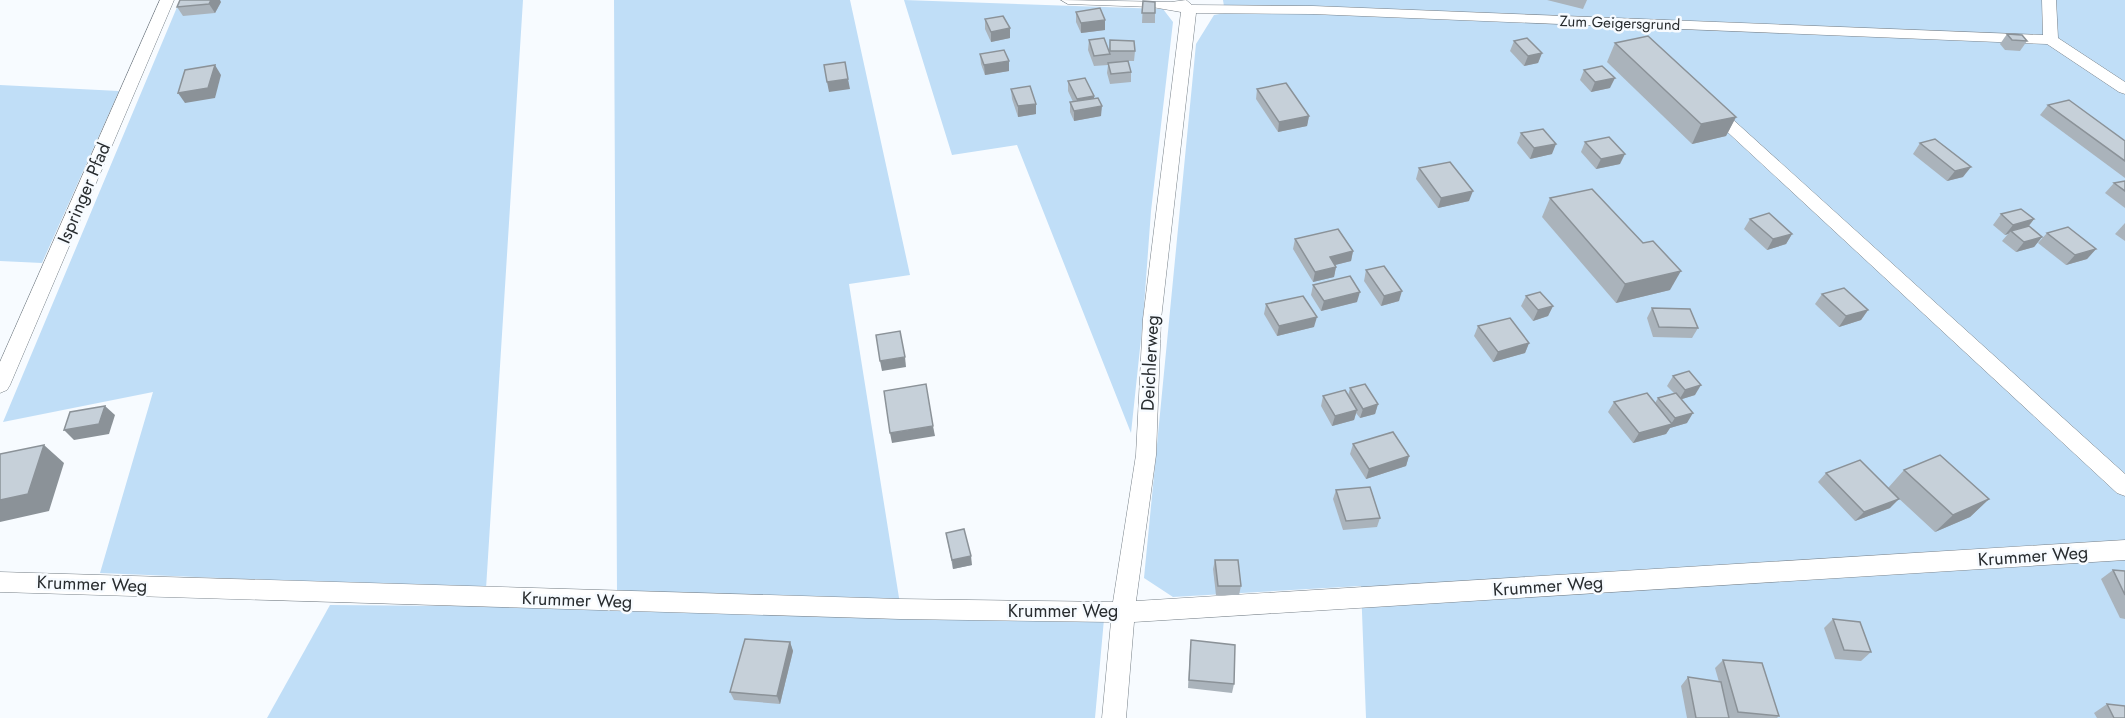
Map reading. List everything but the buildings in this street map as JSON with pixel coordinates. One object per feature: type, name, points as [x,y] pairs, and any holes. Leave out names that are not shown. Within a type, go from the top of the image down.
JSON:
[{"type":"lane","name":"Ispringer Pfad","points":[[0,386],[167,0]]},
{"type":"lane","points":[[1068,0],[1182,4]]},
{"type":"lane","points":[[2049,0],[2051,40],[2125,89]]},
{"type":"lane","name":"Zum Geigersgrund","points":[[1182,4],[2051,40]]},
{"type":"lane","name":"Deichlerweg","points":[[1114,718],[1123,612],[1146,455],[1152,319],[1182,4]]},
{"type":"lane","points":[[1617,22],[1635,39]]},
{"type":"lane","points":[[1696,94],[2125,487]]},
{"type":"lane","name":"Krummer Weg","points":[[0,582],[348,594],[912,609],[1123,612],[2125,550]]},
{"type":"shaded area","points":[[180,0],[523,0],[486,589],[100,573],[153,392],[3,422]]},
{"type":"shaded area","points":[[614,0],[850,0],[910,275],[849,284],[900,604],[617,592]]},
{"type":"shaded area","points":[[904,0],[1163,9],[1173,22],[1151,211],[1143,320],[1131,433],[1017,145],[952,155]]},
{"type":"shaded area","points":[[1223,0],[2125,0],[2125,718],[1366,718],[1361,586],[1173,597],[1144,578],[1196,44],[1214,15],[1225,13]]},
{"type":"shaded area","points":[[0,85],[119,91],[42,263],[0,261]]},
{"type":"shaded area","points":[[330,605],[564,607],[1104,619],[1095,718],[267,718]]}]
